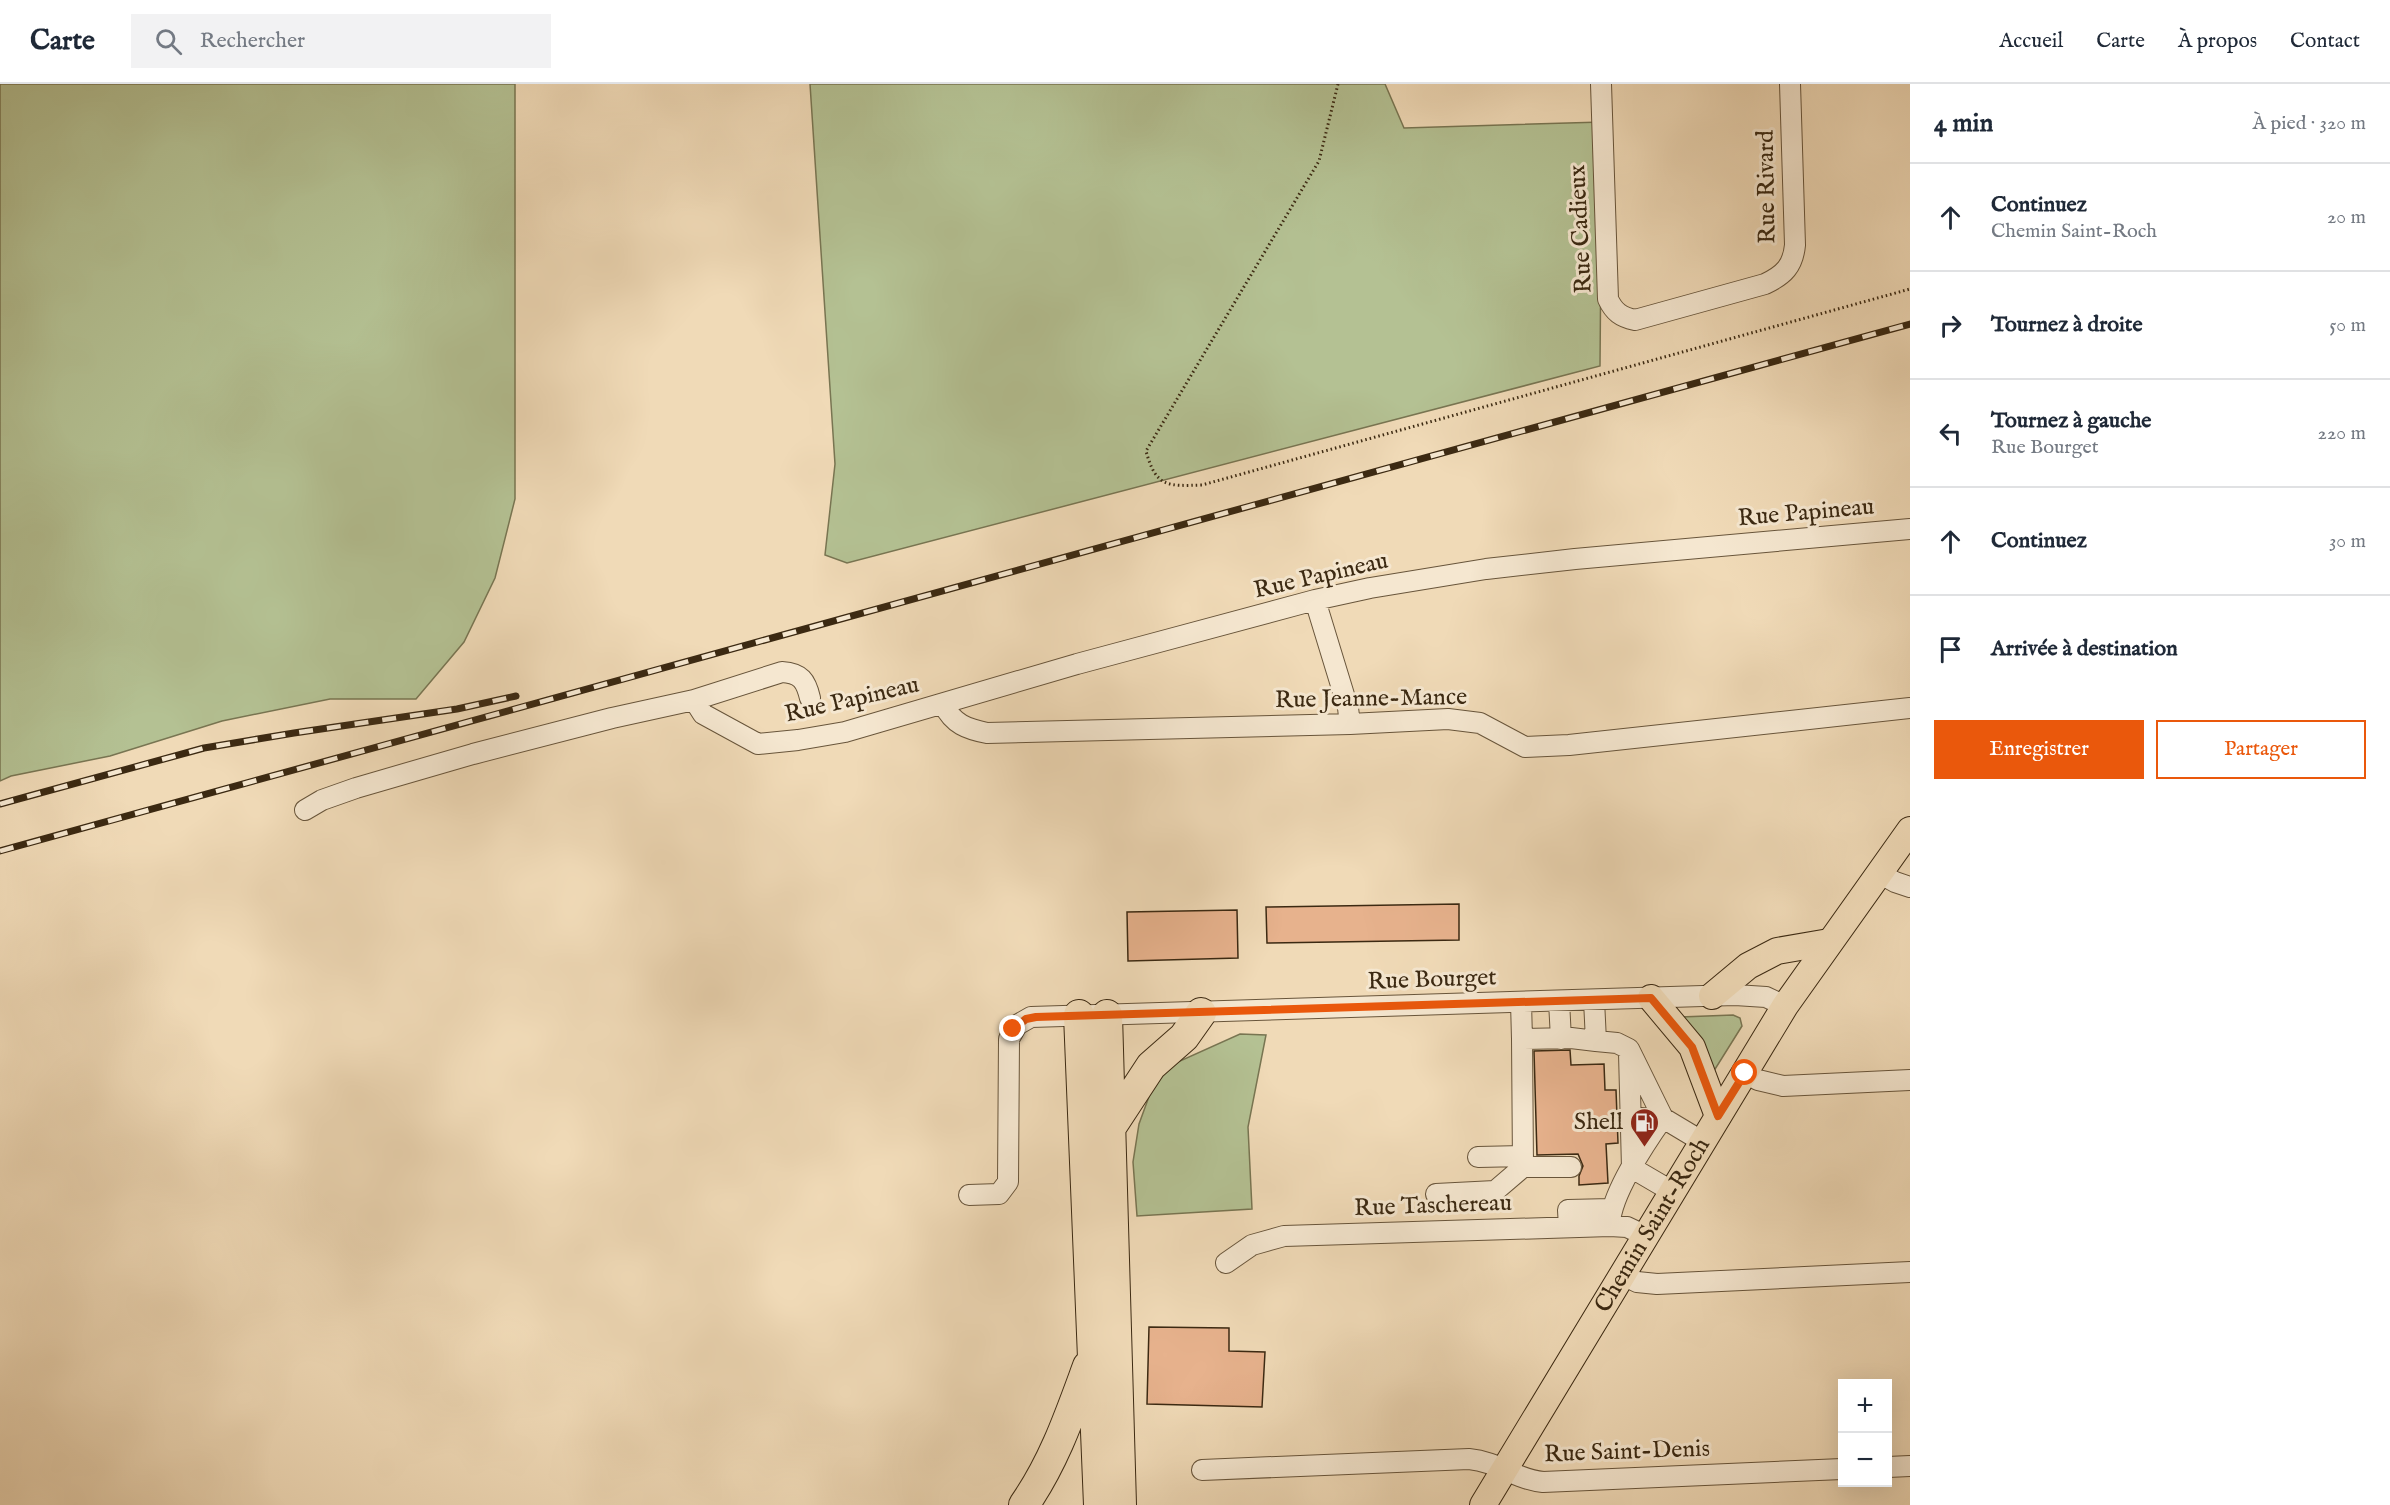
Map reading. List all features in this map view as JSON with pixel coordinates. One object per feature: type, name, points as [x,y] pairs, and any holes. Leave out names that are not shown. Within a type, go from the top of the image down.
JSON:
[{"type":"highway","points":[[1111,1127],[1151,1066],[1184,1036],[1201,1013]]},
{"type":"highway","points":[[1093,1015],[1111,1127],[1121,1505]]},
{"type":"highway","points":[[1093,1015],[1092,1355],[1099,1505]]},
{"type":"highway","points":[[1024,1505],[1065,1431],[1092,1355]]},
{"type":"main road","name":"Chemin Saint-Roch","points":[[1483,1505],[1785,1006],[1910,830]]},
{"type":"main road","points":[[1712,996],[1748,966],[1777,951],[1829,942]]},
{"type":"main road","points":[[1651,998],[1692,1047],[1718,1116]]},
{"type":"street","name":"Rue Cadieux","points":[[1601,84],[1607,288],[1608,299],[1613,310],[1624,318],[1635,320],[1705,300]]},
{"type":"street","name":"Rue Rivard","points":[[1705,300],[1779,278],[1794,259],[1796,245],[1790,84]]},
{"type":"street","name":"Rue Papineau","points":[[694,700],[703,714],[758,744],[837,734],[944,705],[1077,664],[1315,600],[1431,578],[1531,564],[1910,529]]},
{"type":"street","points":[[1315,600],[1348,708],[1350,724]]},
{"type":"street","points":[[304,810],[322,800],[356,788],[473,754],[612,718],[694,700],[782,672],[793,672],[801,677],[807,686],[810,698]]},
{"type":"street","name":"Rue Jeanne-Mance","points":[[944,705],[949,715],[961,726],[987,732],[1467,720],[1488,726],[1525,747],[1910,708]]},
{"type":"street","points":[[1879,873],[1910,887]]},
{"type":"street","name":"Rue Bourget","points":[[969,1195],[999,1194],[1008,1182],[1009,1047],[1013,1029],[1031,1017],[1760,995],[1785,1006]]},
{"type":"street","points":[[1594,1000],[1596,1041]]},
{"type":"street","points":[[1559,1001],[1561,1039]]},
{"type":"street","points":[[1436,1194],[1495,1191],[1523,1162],[1521,1002]]},
{"type":"street","points":[[1522,1040],[1596,1041],[1617,1043],[1629,1049],[1663,1118]]},
{"type":"street","points":[[1629,1049],[1632,1168]]},
{"type":"street","points":[[1745,1073],[1758,1080],[1783,1086],[1910,1080]]},
{"type":"street","points":[[1630,1118],[1663,1118],[1703,1142]]},
{"type":"street","points":[[1611,1217],[1632,1168],[1663,1118]]},
{"type":"street","points":[[1478,1157],[1571,1167]]},
{"type":"street","points":[[1632,1168],[1673,1192]]},
{"type":"street","name":"Rue Taschereau","points":[[1226,1263],[1252,1245],[1284,1236],[1569,1227],[1611,1217],[1646,1236]]},
{"type":"street","points":[[1623,1275],[1637,1282],[1657,1284],[1910,1272]]},
{"type":"street","name":"Rue Saint-Denis","points":[[1202,1470],[1469,1460],[1493,1463],[1525,1479],[1544,1482],[1838,1468]]},
{"type":"street","points":[[1892,1467],[1910,1466]]},
{"type":"path","points":[[1338,84],[1319,161],[1146,451],[1152,471],[1170,486],[1202,484],[1910,289]]},
{"type":"green space","points":[[0,84],[515,84],[515,499],[495,578],[464,642],[416,699],[330,699],[222,721],[110,756],[11,776],[0,781]]},
{"type":"green space","points":[[810,84],[1385,84],[1404,128],[1602,122],[1600,366],[847,563],[825,555],[835,464]]},
{"type":"green space","points":[[1733,1015],[1740,1018],[1742,1026],[1712,1074],[1681,1017]]},
{"type":"green space","points":[[1240,1034],[1266,1035],[1248,1127],[1252,1209],[1137,1216],[1133,1162],[1139,1124],[1151,1091],[1171,1065]]},
{"type":"building","points":[[1459,904],[1459,940],[1267,943],[1266,907]]},
{"type":"building","points":[[1237,910],[1238,958],[1128,961],[1127,912]]},
{"type":"building","points":[[1570,1050],[1571,1065],[1604,1064],[1605,1090],[1616,1090],[1618,1143],[1606,1144],[1608,1183],[1579,1185],[1579,1176],[1583,1166],[1578,1154],[1537,1155],[1534,1051]]},
{"type":"building","points":[[1149,1327],[1229,1328],[1229,1351],[1265,1352],[1262,1407],[1147,1404]]},
{"type":"railway","points":[[0,851],[1910,324]]},
{"type":"railway","points":[[0,804],[204,748],[457,709],[516,696]]},
{"type":"place","name":"Shell","points":[[1644,1148]]},
{"type":"route","points":[[1013,1029],[1026,1019],[1036,1017],[1651,998],[1692,1047],[1718,1116],[1745,1073]]}]
